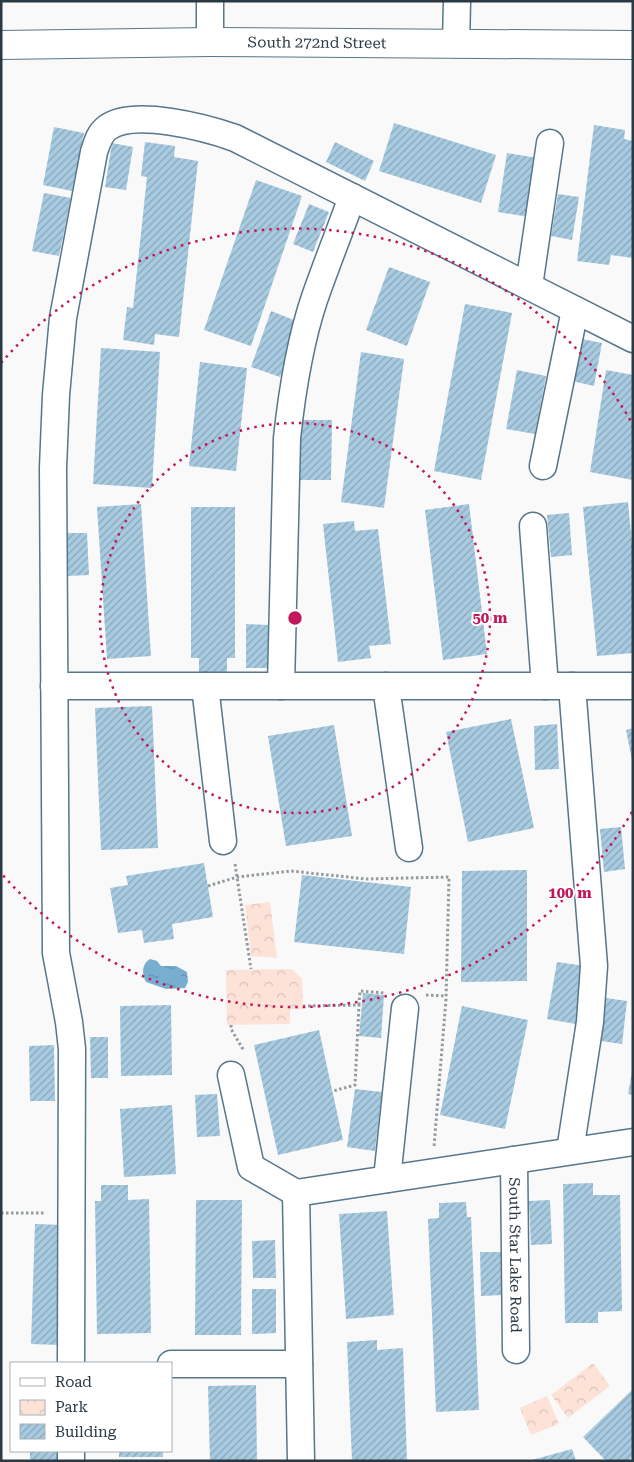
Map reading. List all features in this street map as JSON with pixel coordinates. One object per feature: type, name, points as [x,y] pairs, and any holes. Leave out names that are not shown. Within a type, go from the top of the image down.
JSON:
[{"type":"main road","name":"South 272nd Street","points":[[1,45],[210,42],[633,45]]},
{"type":"street","points":[[210,1],[210,42]]},
{"type":"street","points":[[456,44],[457,1]]},
{"type":"street","points":[[71,1362],[72,1049],[56,953],[52,468],[62,318],[94,152],[101,134],[107,128],[117,123],[152,120],[198,126],[235,138],[633,339]]},
{"type":"street","points":[[529,286],[550,143]]},
{"type":"street","points":[[280,686],[287,438],[290,403],[298,360],[314,302],[352,196]]},
{"type":"street","points":[[543,466],[575,310]]},
{"type":"street","points":[[533,526],[545,686]]},
{"type":"street","points":[[54,686],[633,686]]},
{"type":"street","points":[[205,686],[223,841]]},
{"type":"street","points":[[386,686],[409,848]]},
{"type":"street","points":[[570,1151],[590,1022],[594,966],[572,686]]},
{"type":"street","points":[[387,1179],[405,1008]]},
{"type":"street","points":[[231,1075],[250,1167],[296,1193],[633,1142]]},
{"type":"street","name":"South Star Lake Road","points":[[514,1160],[516,1350]]},
{"type":"street","points":[[296,1193],[301,1461]]},
{"type":"street","points":[[172,1364],[299,1364]]},
{"type":"path","points":[[223,841],[233,846],[251,969]]},
{"type":"path","points":[[208,886],[237,877],[291,871],[366,879],[449,877],[446,999],[432,1172]]},
{"type":"path","points":[[303,1006],[359,1005],[355,1085],[333,1091]]},
{"type":"path","points":[[1,1213],[16,1213]]},
{"type":"green space","points":[[270,902],[277,958],[251,956],[245,905]]},
{"type":"green space","points":[[292,969],[302,979],[303,1009],[290,1009],[290,1024],[227,1025],[226,970]]},
{"type":"green space","points":[[593,1363],[610,1386],[568,1418],[551,1395]]},
{"type":"green space","points":[[547,1396],[559,1424],[531,1435],[520,1408]]},
{"type":"water","points":[[150,959],[157,961],[161,966],[176,966],[187,972],[188,982],[185,988],[166,989],[146,982],[143,970],[145,964]]},
{"type":"building","points":[[394,123],[496,155],[481,203],[379,171]]},
{"type":"building","points":[[594,125],[625,130],[624,139],[633,141],[633,258],[611,255],[609,265],[577,261]]},
{"type":"building","points":[[54,127],[84,133],[72,191],[43,185]]},
{"type":"building","points":[[145,142],[175,146],[174,157],[198,161],[179,337],[155,334],[154,345],[123,340],[127,307],[133,308],[147,177],[141,176]]},
{"type":"building","points":[[335,142],[374,161],[365,181],[326,162]]},
{"type":"building","points":[[112,143],[133,147],[126,190],[105,187]]},
{"type":"building","points":[[507,153],[538,158],[529,217],[498,212]]},
{"type":"building","points":[[256,180],[302,196],[251,346],[204,330]]},
{"type":"building","points":[[44,193],[71,198],[59,256],[32,251]]},
{"type":"building","points":[[558,194],[579,197],[572,240],[551,236]]},
{"type":"building","points":[[309,204],[329,212],[313,252],[293,244]]},
{"type":"building","points":[[389,267],[430,282],[407,346],[366,330]]},
{"type":"building","points":[[465,304],[512,313],[481,480],[434,471]]},
{"type":"building","points":[[271,311],[299,322],[280,377],[251,367]]},
{"type":"building","points":[[582,339],[602,343],[594,386],[572,381]]},
{"type":"building","points":[[101,348],[160,352],[152,488],[93,484]]},
{"type":"building","points":[[361,352],[404,359],[384,508],[341,502]]},
{"type":"building","points":[[200,362],[247,368],[236,471],[189,466]]},
{"type":"building","points":[[517,370],[546,376],[535,434],[506,429]]},
{"type":"building","points":[[606,370],[633,375],[633,480],[590,472]]},
{"type":"building","points":[[299,420],[332,420],[331,480],[299,480]]},
{"type":"building","points":[[628,502],[633,555],[633,653],[597,656],[583,507]]},
{"type":"building","points":[[141,504],[151,656],[107,659],[97,507]]},
{"type":"building","points":[[469,504],[487,654],[443,660],[425,510]]},
{"type":"building","points":[[191,507],[235,507],[235,658],[227,658],[227,674],[199,674],[199,658],[191,658]]},
{"type":"building","points":[[569,513],[572,555],[551,557],[547,515]]},
{"type":"building","points":[[354,521],[355,531],[378,529],[391,644],[369,646],[371,658],[338,662],[323,524]]},
{"type":"building","points":[[65,533],[87,533],[89,575],[67,576]]},
{"type":"building","points":[[246,624],[268,625],[268,668],[246,668]]},
{"type":"building","points":[[152,706],[158,848],[101,850],[95,708]]},
{"type":"building","points":[[511,719],[534,828],[468,842],[446,732]]},
{"type":"building","points":[[557,724],[559,769],[535,770],[534,726]]},
{"type":"building","points":[[334,725],[352,836],[286,846],[268,736]]},
{"type":"building","points":[[633,728],[633,759],[632,760],[626,730]]},
{"type":"building","points":[[621,827],[625,869],[604,872],[600,829]]},
{"type":"building","points":[[204,863],[213,917],[172,924],[174,939],[144,943],[142,930],[118,933],[110,888],[128,885],[126,876]]},
{"type":"building","points":[[527,870],[527,981],[461,982],[462,871]]},
{"type":"building","points":[[302,875],[411,887],[404,954],[294,942]]},
{"type":"building","points":[[557,962],[585,966],[576,1024],[547,1019]]},
{"type":"building","points":[[363,993],[384,995],[381,1038],[359,1036]]},
{"type":"building","points":[[606,998],[627,1001],[622,1044],[601,1041]]},
{"type":"building","points":[[171,1005],[172,1075],[121,1076],[120,1006]]},
{"type":"building","points":[[462,1006],[528,1020],[505,1129],[440,1115]]},
{"type":"building","points":[[319,1030],[343,1140],[278,1155],[254,1045]]},
{"type":"building","points":[[90,1037],[108,1037],[108,1078],[91,1078]]},
{"type":"building","points":[[54,1045],[55,1101],[30,1101],[29,1046]]},
{"type":"building","points":[[633,1072],[633,1095],[628,1094]]},
{"type":"building","points":[[355,1089],[382,1092],[375,1151],[347,1147]]},
{"type":"building","points":[[217,1094],[220,1136],[197,1137],[195,1095]]},
{"type":"building","points":[[172,1105],[176,1174],[124,1177],[120,1109]]},
{"type":"building","points":[[593,1183],[593,1195],[620,1195],[622,1311],[598,1312],[598,1323],[565,1323],[563,1184]]},
{"type":"building","points":[[101,1185],[128,1185],[128,1200],[149,1199],[151,1333],[97,1334],[95,1201],[101,1201]]},
{"type":"building","points":[[196,1200],[242,1200],[241,1335],[195,1335]]},
{"type":"building","points":[[550,1200],[552,1244],[531,1245],[529,1201]]},
{"type":"building","points":[[466,1202],[467,1217],[471,1217],[479,1410],[436,1412],[428,1219],[439,1218],[439,1203]]},
{"type":"building","points":[[387,1211],[394,1315],[346,1319],[339,1214]]},
{"type":"building","points":[[35,1224],[63,1225],[59,1345],[31,1344]]},
{"type":"building","points":[[275,1240],[276,1278],[253,1278],[252,1241]]},
{"type":"building","points":[[480,1252],[502,1252],[503,1295],[481,1296]]},
{"type":"building","points":[[252,1289],[276,1289],[276,1333],[252,1334]]},
{"type":"building","points":[[377,1340],[377,1350],[403,1348],[407,1461],[352,1461],[347,1342]]},
{"type":"building","points":[[256,1385],[257,1461],[210,1461],[208,1386]]},
{"type":"building","points":[[633,1389],[633,1456],[628,1461],[606,1461],[583,1437]]},
{"type":"building","points":[[572,1449],[576,1461],[532,1461],[532,1460]]},
{"type":"building","points":[[30,1452],[60,1452],[61,1461],[30,1461]]},
{"type":"building","points":[[119,1452],[163,1452],[163,1457],[119,1457]]}]
